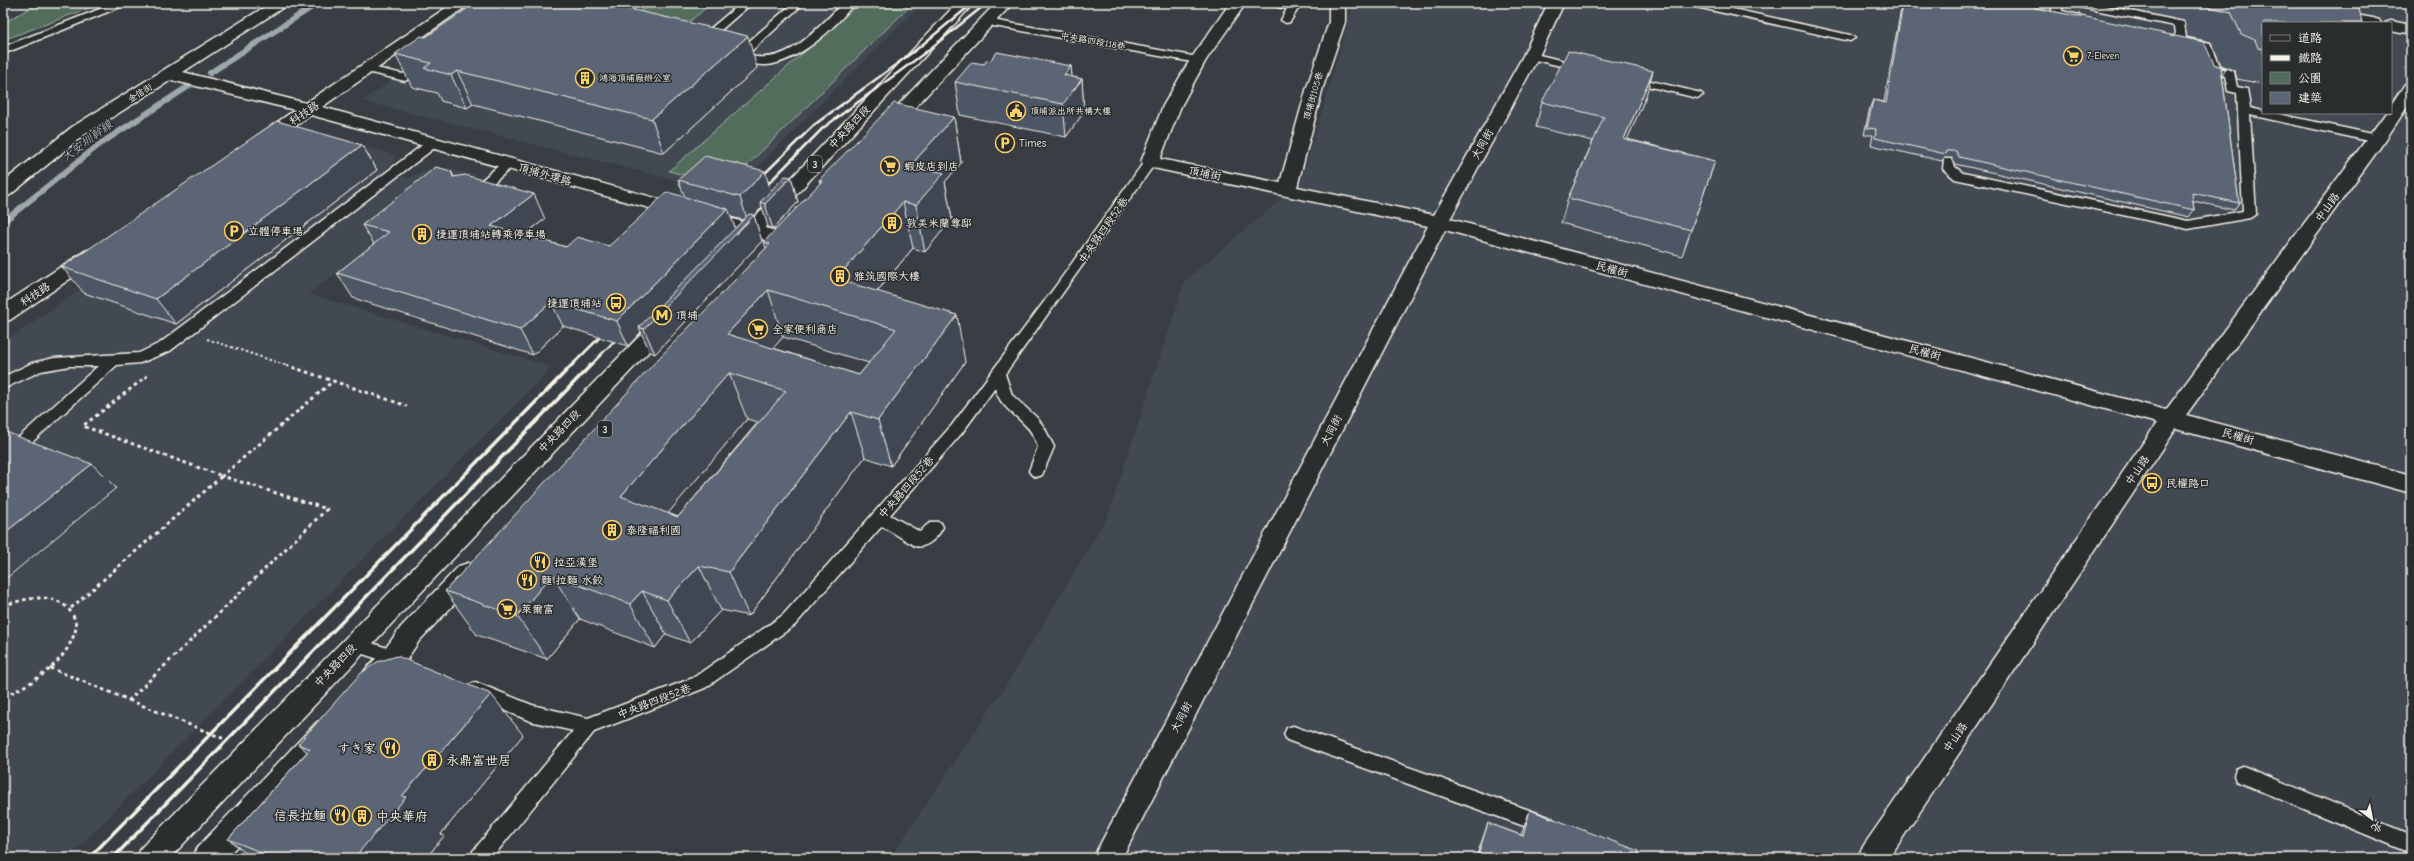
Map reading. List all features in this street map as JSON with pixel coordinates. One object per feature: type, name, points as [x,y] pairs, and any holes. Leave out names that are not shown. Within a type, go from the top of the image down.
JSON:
[{"type":"street","name":"金信街","points":[[3,191],[78,131],[282,3]]},
{"type":"street","name":"科技路","points":[[251,149],[463,3]]},
{"type":"street","name":"中央路四段","points":[[725,259],[966,3]]},
{"type":"street","points":[[870,145],[1005,3]]},
{"type":"street","points":[[1150,162],[1172,106],[1198,60],[1238,3]]},
{"type":"street","name":"頂埔街105巷","points":[[1287,190],[1315,87],[1337,22],[1337,3]]},
{"type":"street","name":"大同街","points":[[1108,858],[1439,222],[1531,56],[1556,3]]},
{"type":"street","points":[[2319,13],[2368,22]]},
{"type":"street","points":[[2392,26],[2411,30]]},
{"type":"street","name":"頂埔外環路","points":[[169,74],[310,109],[751,232],[780,238]]},
{"type":"street","name":"中山路","points":[[1872,858],[2172,418],[2377,139],[2411,88]]},
{"type":"street","name":"頂埔街","points":[[1150,162],[1439,222]]},
{"type":"street","points":[[765,256],[795,222]]},
{"type":"street","name":"民權街","points":[[1439,222],[2172,418],[2411,484]]},
{"type":"street","name":"科技路","points":[[3,315],[107,245]]},
{"type":"street","name":"中央路四段","points":[[150,858],[254,752],[354,644],[678,308]]},
{"type":"street","points":[[358,694],[403,660],[410,634],[480,560]]},
{"type":"street","points":[[207,858],[337,718]]},
{"type":"lane","points":[[3,51],[125,3]]},
{"type":"lane","points":[[710,50],[696,47],[746,3]]},
{"type":"lane","points":[[739,56],[799,3]]},
{"type":"lane","points":[[724,53],[764,62],[780,60],[793,54],[850,3]]},
{"type":"lane","points":[[1273,3],[1294,7],[1286,20]]},
{"type":"lane","points":[[1692,3],[1850,38]]},
{"type":"lane","points":[[2057,3],[2056,13],[2087,20]]},
{"type":"lane","points":[[2075,3],[2180,24],[2181,40]]},
{"type":"lane","name":"中央路四段118巷","points":[[987,22],[1198,60]]},
{"type":"lane","points":[[1948,162],[1949,169],[1959,176],[2188,225],[2250,214],[2243,91],[2232,89],[2230,74],[2215,68],[2206,45],[2165,36]]},
{"type":"lane","points":[[1531,56],[1592,70]]},
{"type":"lane","points":[[367,69],[405,78],[431,60]]},
{"type":"lane","points":[[1622,77],[1697,95]]},
{"type":"lane","points":[[2244,110],[2262,114]]},
{"type":"lane","points":[[2262,114],[2377,139]]},
{"type":"lane","points":[[3,384],[22,371],[44,363],[70,360],[114,360],[141,357],[165,347],[433,143]]},
{"type":"lane","name":"中央路四段52巷","points":[[480,858],[588,726],[699,683],[789,620],[957,429],[1060,290],[1150,162]]},
{"type":"lane","points":[[470,197],[508,164]]},
{"type":"lane","points":[[192,312],[206,317]]},
{"type":"lane","points":[[14,450],[114,360]]},
{"type":"lane","points":[[998,374],[1005,396],[1012,406],[1031,421],[1040,431],[1046,447],[1037,471]]},
{"type":"lane","points":[[880,517],[921,541],[935,527]]},
{"type":"lane","points":[[354,644],[403,660]]},
{"type":"lane","points":[[459,683],[530,713],[588,726]]},
{"type":"lane","points":[[1293,734],[1563,831]]},
{"type":"lane","points":[[2243,775],[2411,844]]},
{"type":"path","points":[[206,339],[407,406]]},
{"type":"path","points":[[129,700],[327,509],[222,476],[83,426],[148,375]]},
{"type":"path","points":[[71,608],[333,381]]},
{"type":"path","points":[[3,606],[15,601],[38,598],[58,600],[71,608],[76,621],[73,638],[62,657],[22,689],[3,697]]},
{"type":"path","points":[[50,668],[254,752]]},
{"type":"shaded area","points":[[499,3],[922,3],[730,194],[363,101]]},
{"type":"shaded area","points":[[1354,3],[2411,3],[2411,858],[890,858],[1009,681],[1108,516],[1185,281],[1301,182]]},
{"type":"shaded area","points":[[309,132],[396,155],[393,162],[384,172],[408,178],[436,166],[464,173],[309,294],[552,367],[68,858],[3,858],[3,343]]},
{"type":"green space","points":[[39,3],[103,3],[3,40],[3,23]]},
{"type":"green space","points":[[651,3],[687,3],[707,7],[677,32],[628,21]]},
{"type":"green space","points":[[860,3],[913,3],[726,186],[669,171]]},
{"type":"building","points":[[475,3],[603,3],[748,36],[652,119],[457,71],[451,75],[424,68],[431,63],[395,54],[421,36],[426,37]]},
{"type":"building","points":[[1903,3],[2035,3],[2035,8],[2082,16],[2204,42],[2214,64],[2226,69],[2221,68],[2239,203],[2192,193],[2194,210],[1959,157],[1956,151],[1947,151],[1946,154],[1875,138],[1876,129],[1867,128],[1873,100],[1886,103]]},
{"type":"building","points":[[2206,3],[2358,3],[2362,22],[2262,22],[2262,49],[2258,48],[2255,40],[2241,34],[2231,12],[2206,6]]},
{"type":"building","points":[[1568,51],[1653,71],[1624,139],[1715,161],[1691,230],[1568,198],[1604,117],[1542,102]]},
{"type":"building","points":[[997,52],[1071,66],[1064,75],[1082,79],[1063,104],[955,82],[972,62],[984,64],[987,60],[990,61]]},
{"type":"building","points":[[894,103],[954,117],[911,165],[944,173],[916,205],[903,202],[836,279],[957,315],[878,420],[851,412],[729,572],[699,566],[667,600],[642,591],[630,604],[552,575],[517,616],[445,591],[659,358],[770,244],[764,242],[822,181],[819,180]],"holes":[[[768,290],[896,329],[859,375],[727,334]],[[729,373],[786,391],[678,517],[621,496]]]},
{"type":"building","points":[[277,121],[362,145],[156,299],[62,267]]},
{"type":"building","points":[[705,156],[765,171],[740,197],[678,180]]},
{"type":"building","points":[[436,167],[451,171],[453,177],[465,175],[534,194],[491,226],[566,247],[577,237],[609,246],[667,192],[728,209],[617,321],[551,302],[520,330],[337,273],[389,232],[362,225]]},
{"type":"building","points":[[785,176],[791,177],[765,204],[760,202]]},
{"type":"building","points":[[749,214],[754,215],[644,329],[639,327]]},
{"type":"building","points":[[3,431],[92,464],[3,534]]},
{"type":"building","points":[[397,656],[491,694],[402,796],[406,797],[354,858],[275,858],[228,839],[310,749],[298,744],[360,674],[377,662]]},
{"type":"building","points":[[1530,810],[1639,851],[1638,858],[1477,858],[1488,823],[1523,836]]},
{"type":"waterway","name":"大安圳幹線","points":[[210,73],[318,3]]},
{"type":"waterway","name":"大安圳幹線","points":[[3,222],[100,144],[189,86]]},
{"type":"railway","points":[[757,181],[814,125],[917,49],[973,3]]},
{"type":"railway","points":[[761,191],[823,128],[926,52],[987,3]]},
{"type":"railway","points":[[572,365],[608,329]]},
{"type":"railway","points":[[590,366],[621,334]]},
{"type":"railway","points":[[89,858],[572,365]]},
{"type":"railway","points":[[113,858],[591,365]]},
{"type":"place","name":"7-Eleven","points":[[2073,56]]},
{"type":"place","name":"鴻海頂埔廠辦公室","points":[[585,78]]},
{"type":"place","name":"頂埔派出所共構大樓","points":[[1016,111]]},
{"type":"place","name":"Times","points":[[1005,143]]},
{"type":"place","name":"蝦皮店到店","points":[[890,166]]},
{"type":"place","name":"敦美米蘭尊邸","points":[[892,223]]},
{"type":"place","name":"立體停車場","points":[[234,231]]},
{"type":"place","name":"捷運頂埔站轉乘停車場","points":[[422,234]]},
{"type":"place","name":"雅筑國際大樓","points":[[840,276]]},
{"type":"place","name":"捷運頂埔站","points":[[616,303]]},
{"type":"place","name":"頂埔","points":[[662,315]]},
{"type":"place","name":"全家便利商店","points":[[758,329]]},
{"type":"place","name":"民權路口","points":[[2152,483]]},
{"type":"place","name":"泰隆福利國","points":[[612,530]]},
{"type":"place","name":"拉亞漢堡","points":[[540,562]]},
{"type":"place","name":"麵 拉麵 水餃","points":[[527,580]]},
{"type":"place","name":"萊爾富","points":[[507,609]]},
{"type":"place","name":"すき家","points":[[390,748]]},
{"type":"place","name":"永鼎富世居","points":[[432,760]]},
{"type":"place","name":"信長拉麵","points":[[340,815]]},
{"type":"place","name":"中央華府","points":[[362,816]]}]
